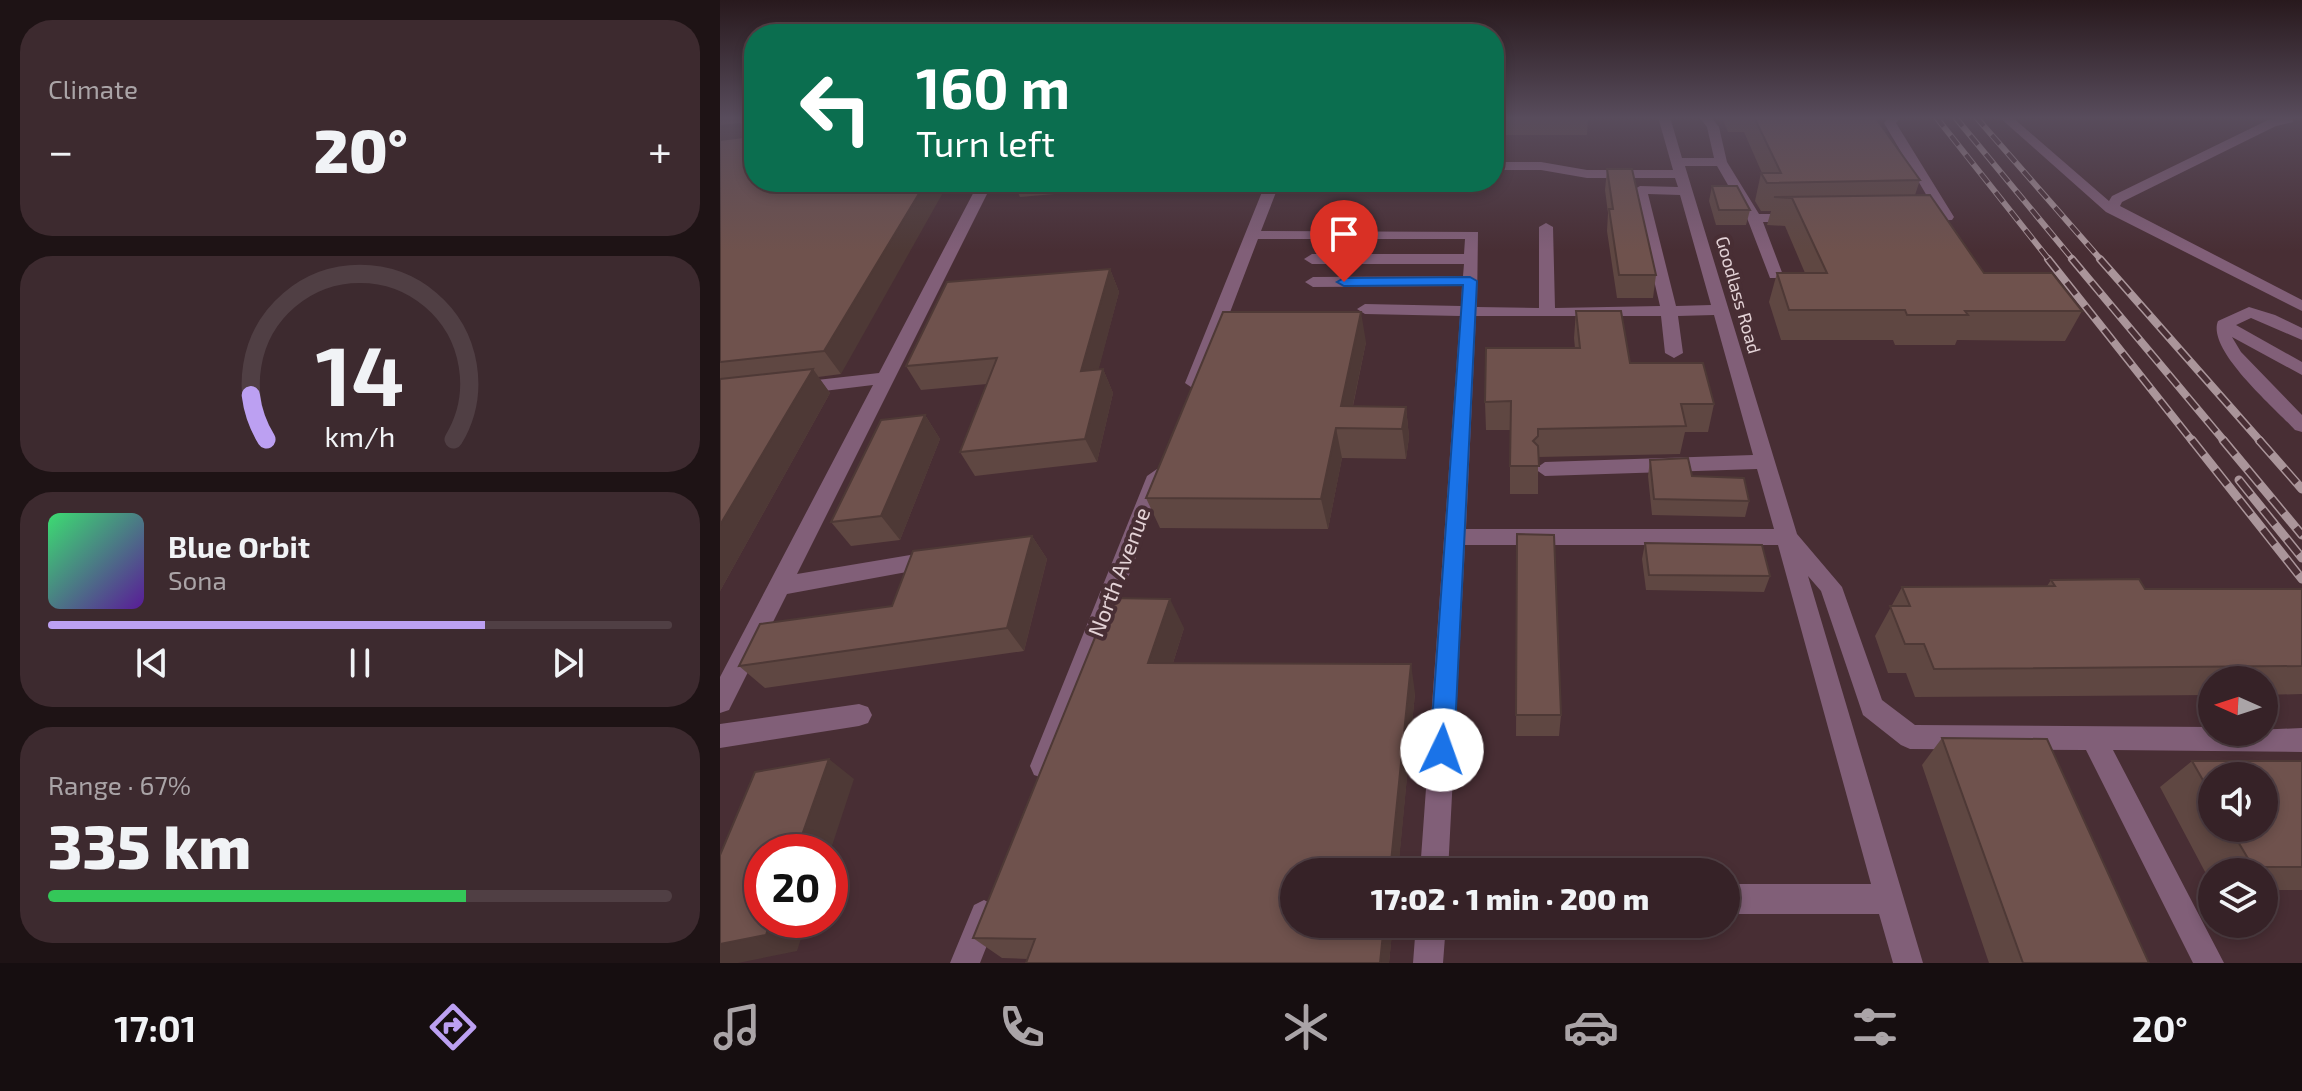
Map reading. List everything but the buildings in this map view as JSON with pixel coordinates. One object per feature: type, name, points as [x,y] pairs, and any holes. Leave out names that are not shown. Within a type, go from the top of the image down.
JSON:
[{"type":"street","name":"Goodlass Road","points":[[1678,162],[1908,963]]},
{"type":"street","points":[[1674,353],[1669,312],[1640,190],[1721,162],[1754,218],[1775,275]]},
{"type":"street","points":[[1903,217],[1947,217],[1914,162]]},
{"type":"street","points":[[2057,162],[2111,209],[2302,306]]},
{"type":"street","points":[[2111,209],[2117,199],[2193,162]]},
{"type":"street","points":[[1504,166],[1541,166],[1587,174],[1682,176]]},
{"type":"street","points":[[720,702],[982,192]]},
{"type":"street","points":[[1188,398],[1269,192]]},
{"type":"street","points":[[1754,218],[1814,218]]},
{"type":"street","points":[[1546,227],[1547,313]]},
{"type":"street","points":[[1252,235],[1473,235],[1435,858]]},
{"type":"street","points":[[1312,259],[1471,259]]},
{"type":"street","points":[[1313,282],[1470,281]]},
{"type":"street","points":[[1365,309],[1547,313],[1721,310]]},
{"type":"street","points":[[2224,325],[2249,312],[2269,318],[2302,335]]},
{"type":"street","points":[[2224,325],[2302,369]]},
{"type":"street","points":[[2224,325],[2224,338],[2234,355],[2302,426]]},
{"type":"street","points":[[780,390],[886,378]]},
{"type":"street","points":[[2267,392],[2302,412]]},
{"type":"street","name":"North Avenue","points":[[1036,785],[1164,458]]},
{"type":"street","points":[[1545,469],[1767,473]]},
{"type":"street","points":[[1455,537],[1787,537],[1831,587],[1872,707],[1910,737],[2302,740]]},
{"type":"street","points":[[780,586],[951,556]]},
{"type":"street","points":[[720,736],[859,715]]},
{"type":"street","points":[[2094,740],[2209,963]]},
{"type":"street","points":[[965,963],[995,889]]},
{"type":"street","points":[[1740,899],[1889,899]]},
{"type":"street","points":[[1428,963],[1430,938]]},
{"type":"railway","points":[[1972,162],[2050,261]]},
{"type":"railway","points":[[1992,162],[2074,261]]},
{"type":"railway","points":[[2015,162],[2102,261]]},
{"type":"railway","points":[[2048,259],[2193,442]]},
{"type":"railway","points":[[2072,259],[2225,442]]},
{"type":"railway","points":[[2100,259],[2261,442]]},
{"type":"railway","points":[[2192,440],[2302,579]]},
{"type":"railway","points":[[2223,440],[2302,535]]},
{"type":"railway","points":[[2259,440],[2302,489]]},
{"type":"railway","points":[[2239,480],[2302,558]]},
{"type":"route","points":[[1344,282],[1470,281],[1442,750]]}]
